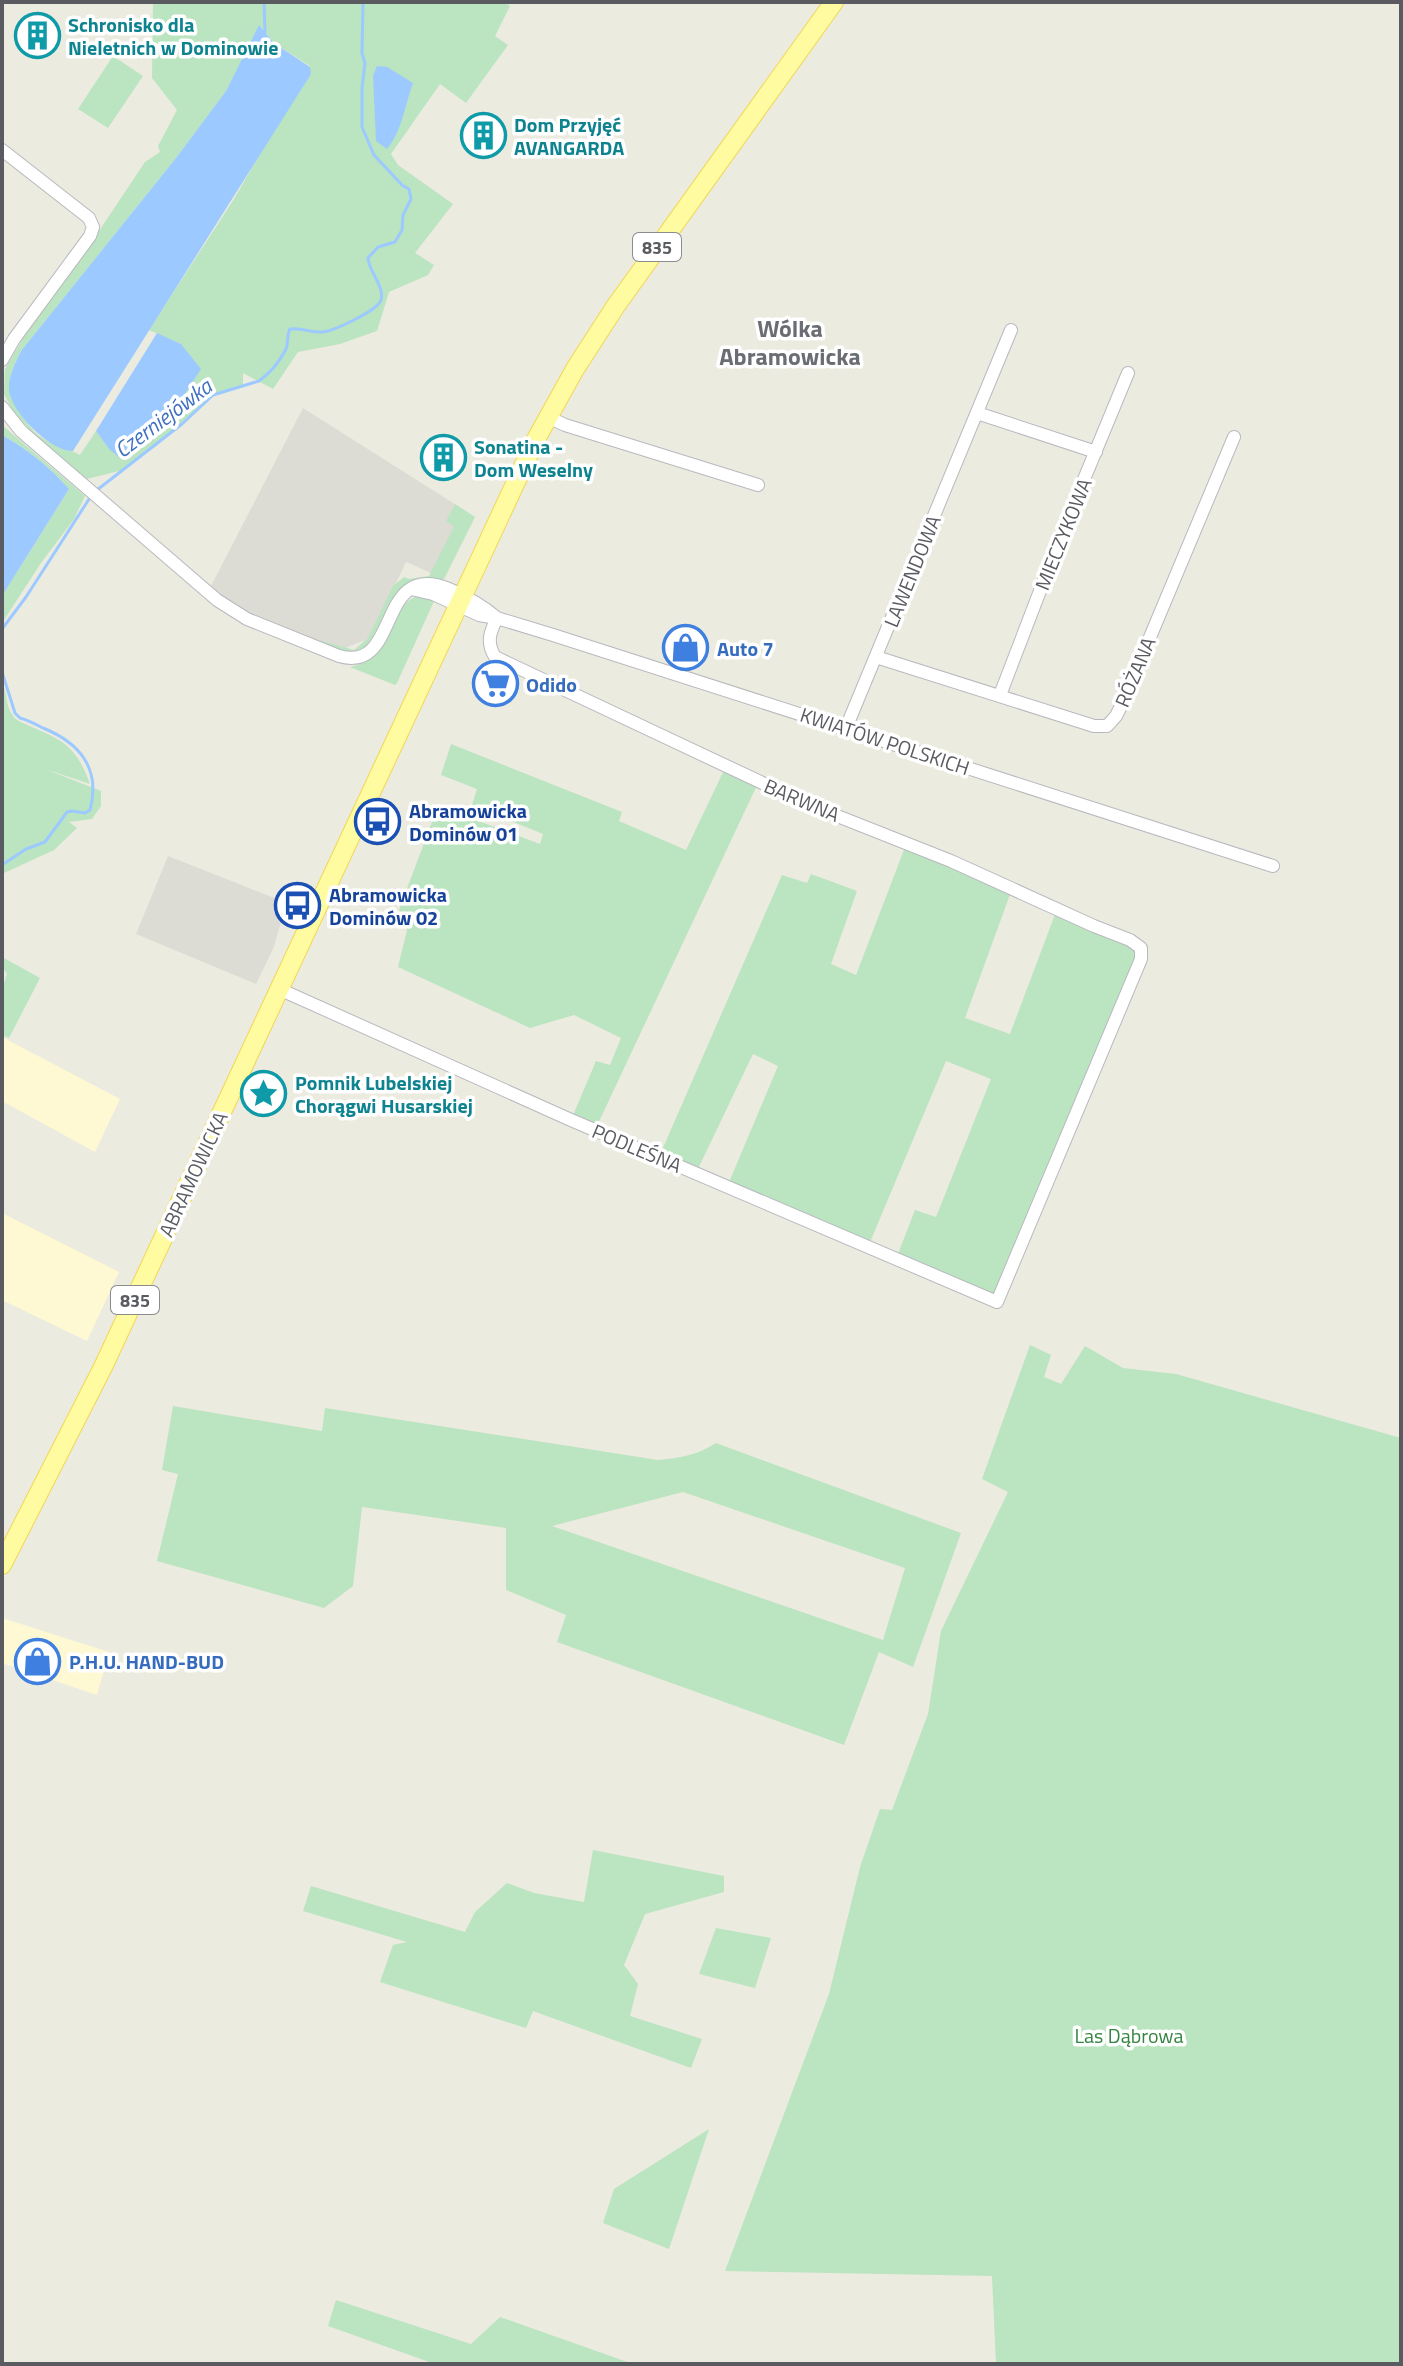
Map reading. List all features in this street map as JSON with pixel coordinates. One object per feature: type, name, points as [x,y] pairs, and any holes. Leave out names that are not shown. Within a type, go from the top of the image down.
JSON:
[{"type":"main road","name":"835","points":[[460,600],[548,417],[594,339],[645,262],[834,2]]},
{"type":"main road","name":"ABRAMOWICKA","points":[[2,1565],[98,1379],[460,600]]},
{"type":"street","points":[[2,150],[89,218],[93,230],[2,360]]},
{"type":"street","name":"LAWENDOWA","points":[[846,728],[1011,330]]},
{"type":"street","name":"MIECZYKOWA","points":[[1000,695],[1128,373]]},
{"type":"street","name":"KWIATÓW POLSKICH","points":[[2,407],[21,431],[217,600],[247,619],[344,658],[363,657],[374,649],[400,598],[411,589],[426,591],[460,600],[479,615],[497,618],[846,728],[1273,866]]},
{"type":"street","points":[[977,413],[1096,452]]},
{"type":"street","points":[[548,417],[758,485]]},
{"type":"street","name":"RÓŻANA","points":[[876,657],[1094,726],[1107,726],[1122,704],[1234,437]]},
{"type":"street","name":"BARWNA","points":[[497,618],[489,639],[489,648],[495,657],[807,804],[951,861],[1130,940],[1141,948],[1141,959],[997,1302]]},
{"type":"street","name":"PODLEŚNA","points":[[279,989],[571,1120],[997,1302]]},
{"type":"shaded area","points":[[303,408],[472,515],[438,576],[406,562],[370,638],[345,648],[251,614],[211,586]]},
{"type":"shaded area","points":[[168,856],[287,903],[273,949],[256,984],[136,934]]},
{"type":"shaded area","points":[[2,1037],[120,1099],[95,1152],[2,1101]]},
{"type":"shaded area","points":[[2,1213],[119,1272],[87,1341],[2,1300]]},
{"type":"shaded area","points":[[2,1618],[109,1652],[97,1695],[2,1663]]},
{"type":"green space","points":[[153,2],[505,2],[510,6],[495,36],[508,45],[466,103],[440,84],[391,154],[398,165],[453,204],[415,253],[434,265],[428,275],[389,292],[377,331],[340,344],[298,352],[273,389],[243,373],[243,386],[213,396],[123,470],[87,479],[38,438],[14,413],[4,394],[5,369],[28,330],[73,270],[145,162],[160,152],[158,146],[177,110],[152,78]],"holes":[[[260,26],[274,43],[310,66],[234,199],[149,330],[181,344],[109,449],[96,431],[80,455],[55,445],[35,432],[13,399],[11,377],[21,351],[226,91]]]},
{"type":"green space","points":[[113,56],[143,76],[108,128],[78,109]]},
{"type":"green space","points":[[2,425],[85,496],[74,519],[2,623],[2,596],[69,489],[38,459],[2,435]]},
{"type":"green space","points":[[455,504],[475,517],[444,579],[420,579],[400,589],[372,640],[358,651],[340,651],[308,637],[354,650],[368,638],[393,586],[404,577],[429,576],[454,527],[446,521]]},
{"type":"green space","points":[[421,595],[435,599],[397,683],[395,685],[350,667],[366,662],[377,653],[401,609],[409,600]]},
{"type":"green space","points":[[2,682],[14,717],[68,746],[80,761],[90,784],[45,769],[101,791],[101,806],[92,819],[69,822],[77,828],[54,850],[2,874]]},
{"type":"green space","points":[[451,744],[622,812],[619,821],[686,850],[726,766],[759,781],[595,1130],[571,1120],[596,1061],[610,1065],[621,1038],[574,1015],[530,1028],[398,967],[407,930],[399,910],[438,806],[540,844],[543,834],[472,805],[477,789],[441,775]]},
{"type":"green space","points":[[907,842],[1012,889],[965,1018],[1010,1034],[1057,909],[1141,948],[997,1302],[896,1259],[915,1210],[936,1217],[991,1079],[946,1061],[868,1247],[727,1187],[778,1066],[753,1054],[696,1173],[659,1157],[782,875],[807,883],[811,874],[857,891],[831,964],[856,975]]},
{"type":"green space","points":[[2,957],[40,978],[9,1038],[2,1035],[2,990],[7,974],[2,966]]},
{"type":"green space","name":"Las Dąbrowa","points":[[1030,1345],[1051,1355],[1044,1377],[1061,1384],[1085,1346],[1123,1368],[1176,1374],[1401,1438],[1401,2364],[996,2364],[992,2276],[725,2271],[829,1994],[860,1867],[880,1809],[892,1810],[928,1714],[941,1631],[1008,1492],[982,1479]]},
{"type":"green space","points":[[173,1406],[322,1431],[325,1408],[658,1460],[688,1455],[716,1443],[961,1533],[913,1667],[879,1652],[844,1745],[557,1642],[566,1615],[506,1590],[506,1528],[362,1507],[353,1586],[324,1608],[157,1561],[178,1474],[162,1470]],"holes":[[[683,1492],[905,1568],[883,1640],[552,1526]]]},
{"type":"green space","points":[[593,1850],[724,1876],[724,1892],[645,1914],[624,1965],[638,1984],[630,2016],[702,2039],[691,2068],[533,2011],[526,2028],[380,1982],[393,1945],[407,1942],[303,1911],[311,1886],[465,1932],[475,1912],[507,1883],[534,1893],[584,1902]]},
{"type":"green space","points":[[716,1928],[771,1938],[755,1988],[699,1974]]},
{"type":"green space","points":[[709,2129],[669,2249],[603,2223],[614,2189]]},
{"type":"green space","points":[[336,2300],[471,2344],[500,2317],[633,2364],[435,2364],[328,2326]]},
{"type":"water","points":[[259,25],[274,43],[310,67],[311,74],[73,451],[54,445],[23,418],[11,396],[10,378],[21,351],[226,91]]},
{"type":"water","points":[[377,66],[387,67],[413,83],[400,126],[387,149],[376,141],[373,76]]},
{"type":"water","points":[[157,333],[181,344],[201,369],[166,423],[120,458],[96,431]]},
{"type":"water","points":[[2,435],[38,459],[69,489],[2,596]]},
{"type":"waterway","points":[[264,2],[265,32]]},
{"type":"waterway","name":"Czerniejówka","points":[[97,490],[182,424],[213,395],[263,378],[284,353],[290,329],[327,331],[364,315],[381,300],[381,290],[368,258],[378,247],[395,242],[411,199],[409,189],[374,155],[362,127],[365,63],[362,53],[363,2]]},
{"type":"waterway","name":"Czerniejówka","points":[[2,629],[91,496]]},
{"type":"waterway","name":"Czerniejówka","points":[[2,672],[15,713],[68,741],[84,759],[90,770],[93,795],[90,810],[85,813],[67,812],[45,842],[26,849],[2,865]]},
{"type":"place","name":"Schronisko dla Nieletnich w Dominowie","points":[[37,36]]},
{"type":"place","name":"Dom Przyjęć AVANGARDA","points":[[483,136]]},
{"type":"place","name":"Sonatina - Dom Weselny","points":[[443,457]]},
{"type":"place","name":"Auto 7","points":[[686,648]]},
{"type":"place","name":"Odido","points":[[495,684]]},
{"type":"place","name":"Abramowicka Dominów 01","points":[[378,821]]},
{"type":"place","name":"Abramowicka Dominów 02","points":[[298,906]]},
{"type":"place","name":"Pomnik Lubelskiej Chorągwi Husarskiej","points":[[264,1093]]},
{"type":"place","name":"P.H.U. HAND-BUD","points":[[38,1661]]},
{"type":"district","name":"Wólka Abramowicka","points":[[790,342]]}]
